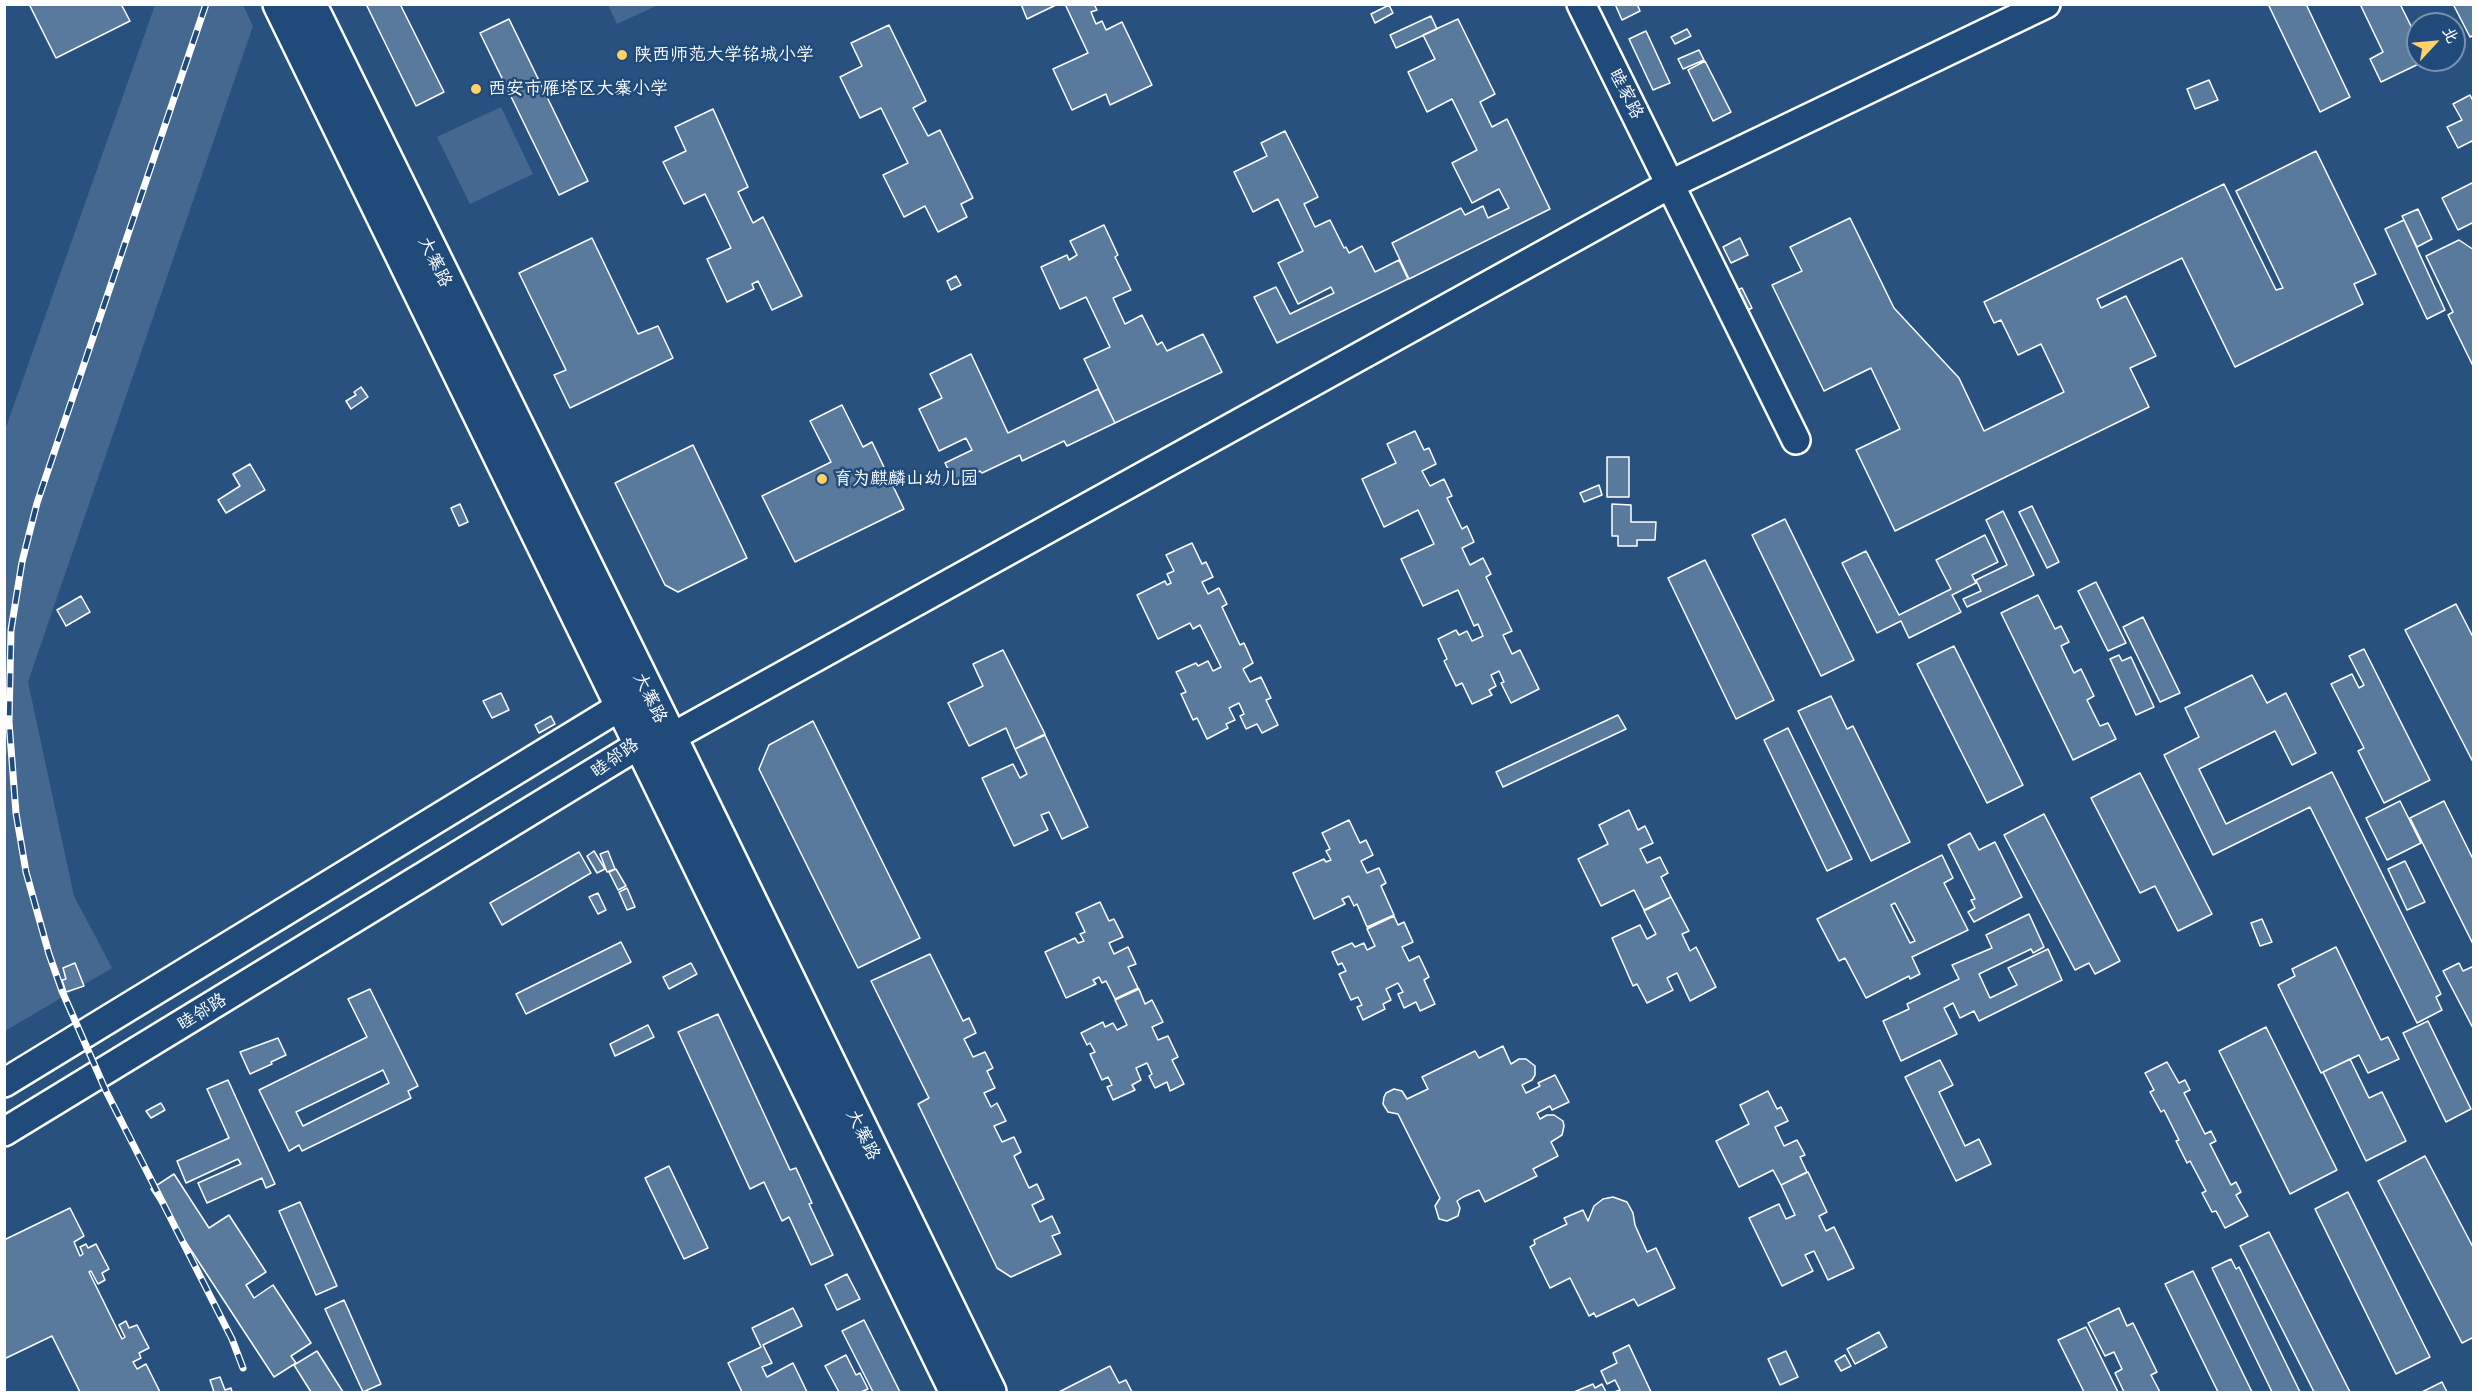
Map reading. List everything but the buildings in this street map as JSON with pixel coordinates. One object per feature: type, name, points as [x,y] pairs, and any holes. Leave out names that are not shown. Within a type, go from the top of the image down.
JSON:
[{"type":"main road","name":"大寨路","points":[[280,4],[623,705],[656,741],[988,1392]]},
{"type":"main road","name":"大寨路","points":[[309,4],[656,708],[656,741],[957,1392]]},
{"type":"street","name":"睦家路","points":[[1581,4],[1796,440]]},
{"type":"street","name":"睦邻路","points":[[4,1132],[656,741],[1671,184],[2046,4]]},
{"type":"street","points":[[4,1083],[623,705],[656,708]]},
{"type":"shaded area","points":[[155,5],[243,5],[253,26],[28,682],[74,896],[112,968],[5,1031],[5,430]]},
{"type":"shaded area","points":[[608,5],[658,5],[617,24]]},
{"type":"shaded area","points":[[501,107],[533,174],[470,204],[437,137]]},
{"type":"railway","points":[[206,4],[37,503],[22,562],[11,630],[9,722],[16,813],[26,872],[62,991],[106,1091],[232,1339],[243,1368]]},
{"type":"place","name":"陕西师范大学铭城小学","points":[[622,55]]},
{"type":"place","name":"西安市雁塔区大寨小学","points":[[476,89]]},
{"type":"place","name":"育为麒麟山幼儿园","points":[[822,479]]}]
